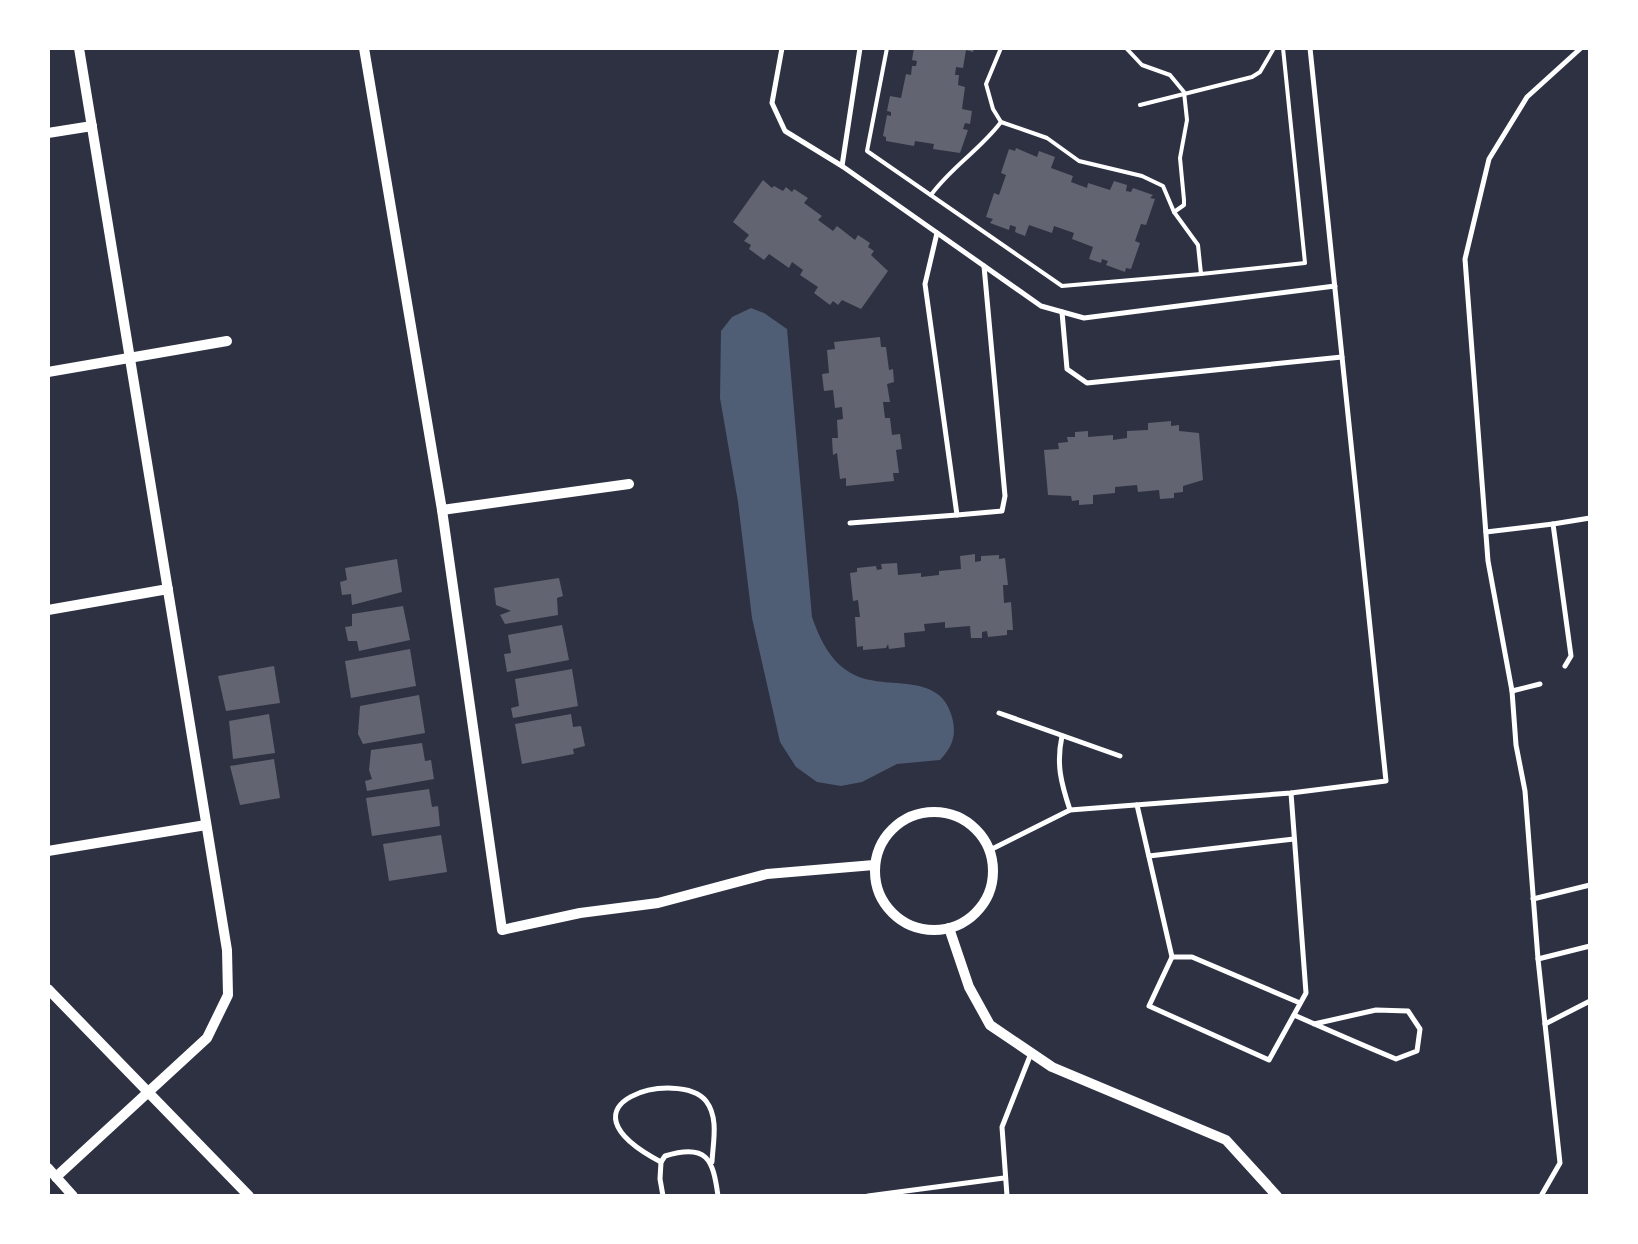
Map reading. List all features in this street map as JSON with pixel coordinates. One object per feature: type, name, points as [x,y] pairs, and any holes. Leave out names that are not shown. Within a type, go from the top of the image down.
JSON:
[{"type":"street","points":[[73,1196],[52,1173],[207,1038],[228,995],[227,950],[79,48]]},
{"type":"street","points":[[364,48],[442,510],[502,930],[580,913],[658,903],[766,874],[874,865]]},
{"type":"street","points":[[48,133],[92,126]]},
{"type":"street","points":[[48,372],[227,341]]},
{"type":"street","points":[[442,510],[629,484]]},
{"type":"street","points":[[48,610],[168,589]]},
{"type":"street","points":[[932,810],[963,818],[978,829],[990,850],[990,892],[968,920],[949,928],[921,929],[899,920],[878,893],[874,865],[884,838],[903,819],[932,810]]},
{"type":"street","points":[[48,851],[206,825]]},
{"type":"street","points":[[949,928],[968,988],[990,1026],[1052,1067],[1226,1140],[1278,1196]]},
{"type":"street","points":[[48,988],[249,1196]]},
{"type":"lane","points":[[782,48],[772,103],[785,131],[842,166],[1041,306],[1084,318],[1336,286]]},
{"type":"lane","points":[[842,166],[860,48]]},
{"type":"lane","points":[[990,850],[1070,810],[1291,793],[1386,781],[1310,48]]},
{"type":"lane","points":[[1541,1196],[1560,1163],[1525,791],[1512,691],[1488,561],[1466,259],[1490,158],[1527,97],[1581,48]]},
{"type":"lane","points":[[937,233],[925,284],[957,515]]},
{"type":"lane","points":[[850,523],[1002,510],[1005,496],[984,266]]},
{"type":"lane","points":[[1062,312],[1067,370],[1086,384],[1342,357]]},
{"type":"lane","points":[[1486,532],[1590,518]]},
{"type":"lane","points":[[1553,524],[1571,656],[1566,666]]},
{"type":"lane","points":[[1512,691],[1540,684]]},
{"type":"lane","points":[[999,713],[1120,756]]},
{"type":"lane","points":[[1062,736],[1060,779],[1070,810]]},
{"type":"lane","points":[[1137,804],[1172,957],[1149,1006],[1269,1060],[1306,993],[1291,793]]},
{"type":"lane","points":[[1149,856],[1294,839]]},
{"type":"lane","points":[[1534,899],[1590,885]]},
{"type":"lane","points":[[1538,959],[1590,946]]},
{"type":"lane","points":[[1172,957],[1192,958],[1300,1003]]},
{"type":"lane","points":[[1544,1024],[1590,1000]]},
{"type":"lane","points":[[1294,1015],[1314,1024],[1396,1059],[1416,1051],[1420,1029],[1408,1011],[1376,1010],[1314,1024]]},
{"type":"lane","points":[[1007,1196],[1002,1127],[1032,1053]]},
{"type":"lane","points":[[661,1162],[625,1138],[616,1118],[617,1108],[630,1096],[674,1088],[693,1091],[712,1112],[712,1162],[718,1196]]},
{"type":"lane","points":[[663,1196],[661,1162],[666,1156],[682,1151],[702,1153],[712,1162]]},
{"type":"lane","points":[[868,1196],[1004,1178]]},
{"type":"path","points":[[886,48],[867,151],[1062,286],[1305,263],[1284,48]]},
{"type":"path","points":[[1001,48],[986,84],[1001,122],[1047,138],[1079,161],[1142,176],[1163,186],[1174,212],[1198,245],[1201,274]]},
{"type":"path","points":[[1126,48],[1142,65],[1170,75],[1184,92],[1187,120],[1180,158],[1184,205],[1174,212]]},
{"type":"path","points":[[1140,105],[1252,76],[1260,72],[1274,48]]},
{"type":"path","points":[[931,196],[946,172],[985,143],[1001,122]]},
{"type":"water","points":[[751,308],[787,329],[815,626],[829,652],[850,672],[872,680],[926,688],[946,703],[954,736],[940,760],[897,764],[862,782],[841,786],[817,782],[796,767],[780,742],[752,618],[720,398],[721,331],[732,317]]},
{"type":"building","points":[[914,48],[974,48],[973,52],[966,50],[963,68],[956,67],[958,85],[965,87],[962,109],[972,111],[970,124],[965,123],[963,129],[968,130],[960,153],[933,149],[934,144],[915,141],[914,146],[886,141],[883,136],[887,115],[891,116],[887,111],[890,96],[901,98],[906,74],[911,75],[912,66],[916,66],[917,61],[912,60]]},
{"type":"building","points":[[1009,149],[1037,157],[1039,151],[1055,157],[1051,168],[1073,176],[1071,182],[1087,188],[1088,183],[1110,190],[1114,181],[1127,185],[1126,191],[1133,188],[1153,195],[1146,225],[1141,224],[1135,241],[1140,243],[1131,269],[1126,268],[1125,272],[1106,265],[1108,261],[1089,259],[1093,247],[1072,239],[1074,233],[1054,226],[1052,233],[1029,225],[1025,236],[1015,232],[1016,227],[1010,225],[1009,230],[990,223],[993,219],[986,217],[994,193],[999,195],[1006,175],[1001,173]]},
{"type":"building","points":[[763,180],[772,188],[783,191],[786,187],[792,192],[794,189],[808,198],[804,203],[822,216],[818,220],[833,231],[837,226],[855,240],[858,235],[870,243],[868,247],[874,251],[871,255],[888,271],[861,309],[842,300],[838,305],[833,301],[830,305],[814,293],[818,287],[800,275],[803,270],[792,262],[789,268],[769,254],[764,260],[749,249],[751,245],[744,241],[749,235],[733,222]]},
{"type":"building","points":[[880,337],[881,347],[886,347],[889,370],[893,369],[894,382],[887,384],[890,402],[883,402],[892,435],[900,434],[902,449],[896,450],[899,473],[893,473],[894,481],[846,486],[846,478],[840,479],[837,453],[833,455],[832,438],[838,438],[837,420],[843,419],[842,407],[835,408],[833,390],[824,391],[822,374],[829,373],[827,350],[835,349],[834,342]]},
{"type":"building","points":[[1171,421],[1171,426],[1179,425],[1179,431],[1199,433],[1203,480],[1183,486],[1183,492],[1174,493],[1174,498],[1160,499],[1159,490],[1138,492],[1137,485],[1093,495],[1093,504],[1079,505],[1079,500],[1072,501],[1071,496],[1048,495],[1044,450],[1059,449],[1058,443],[1068,442],[1067,437],[1075,437],[1075,432],[1088,431],[1088,437],[1113,435],[1113,440],[1127,438],[1127,431],[1148,430],[1148,423]]},
{"type":"building","points":[[975,554],[975,562],[981,561],[981,556],[1005,558],[1008,585],[1003,585],[1004,603],[1011,602],[1013,630],[1007,630],[1007,635],[988,637],[987,631],[982,632],[982,638],[971,638],[970,626],[945,628],[945,622],[924,624],[925,631],[904,633],[905,647],[857,647],[855,617],[860,617],[858,600],[853,601],[850,573],[857,572],[857,568],[876,566],[877,570],[882,569],[881,564],[897,563],[898,575],[939,575],[939,571],[961,569],[960,556]]},
{"type":"building","points":[[397,559],[402,592],[352,605],[351,594],[342,595],[340,582],[347,580],[345,568]]},
{"type":"building","points":[[559,578],[563,596],[557,598],[558,615],[505,624],[500,615],[511,611],[496,605],[494,588]]},
{"type":"building","points":[[403,606],[410,640],[359,651],[357,641],[348,641],[345,627],[352,626],[352,614]]},
{"type":"building","points":[[562,625],[569,660],[507,672],[504,654],[511,653],[508,635]]},
{"type":"building","points":[[410,649],[416,686],[351,698],[345,661]]},
{"type":"building","points":[[274,666],[280,703],[226,711],[218,676]]},
{"type":"building","points":[[572,669],[578,706],[513,718],[511,708],[519,706],[515,679]]},
{"type":"building","points":[[419,695],[425,733],[363,744],[358,734],[360,706]]},
{"type":"building","points":[[269,714],[275,753],[233,759],[229,721]]},
{"type":"building","points":[[571,714],[573,727],[581,726],[585,746],[573,749],[574,754],[522,764],[515,724]]},
{"type":"building","points":[[422,743],[425,761],[431,760],[434,779],[367,791],[365,781],[372,779],[371,750]]},
{"type":"building","points":[[274,759],[280,798],[240,805],[230,766]]},
{"type":"building","points":[[429,789],[432,807],[438,806],[440,826],[372,836],[366,798]]},
{"type":"building","points":[[441,835],[447,872],[389,881],[383,844]]}]
